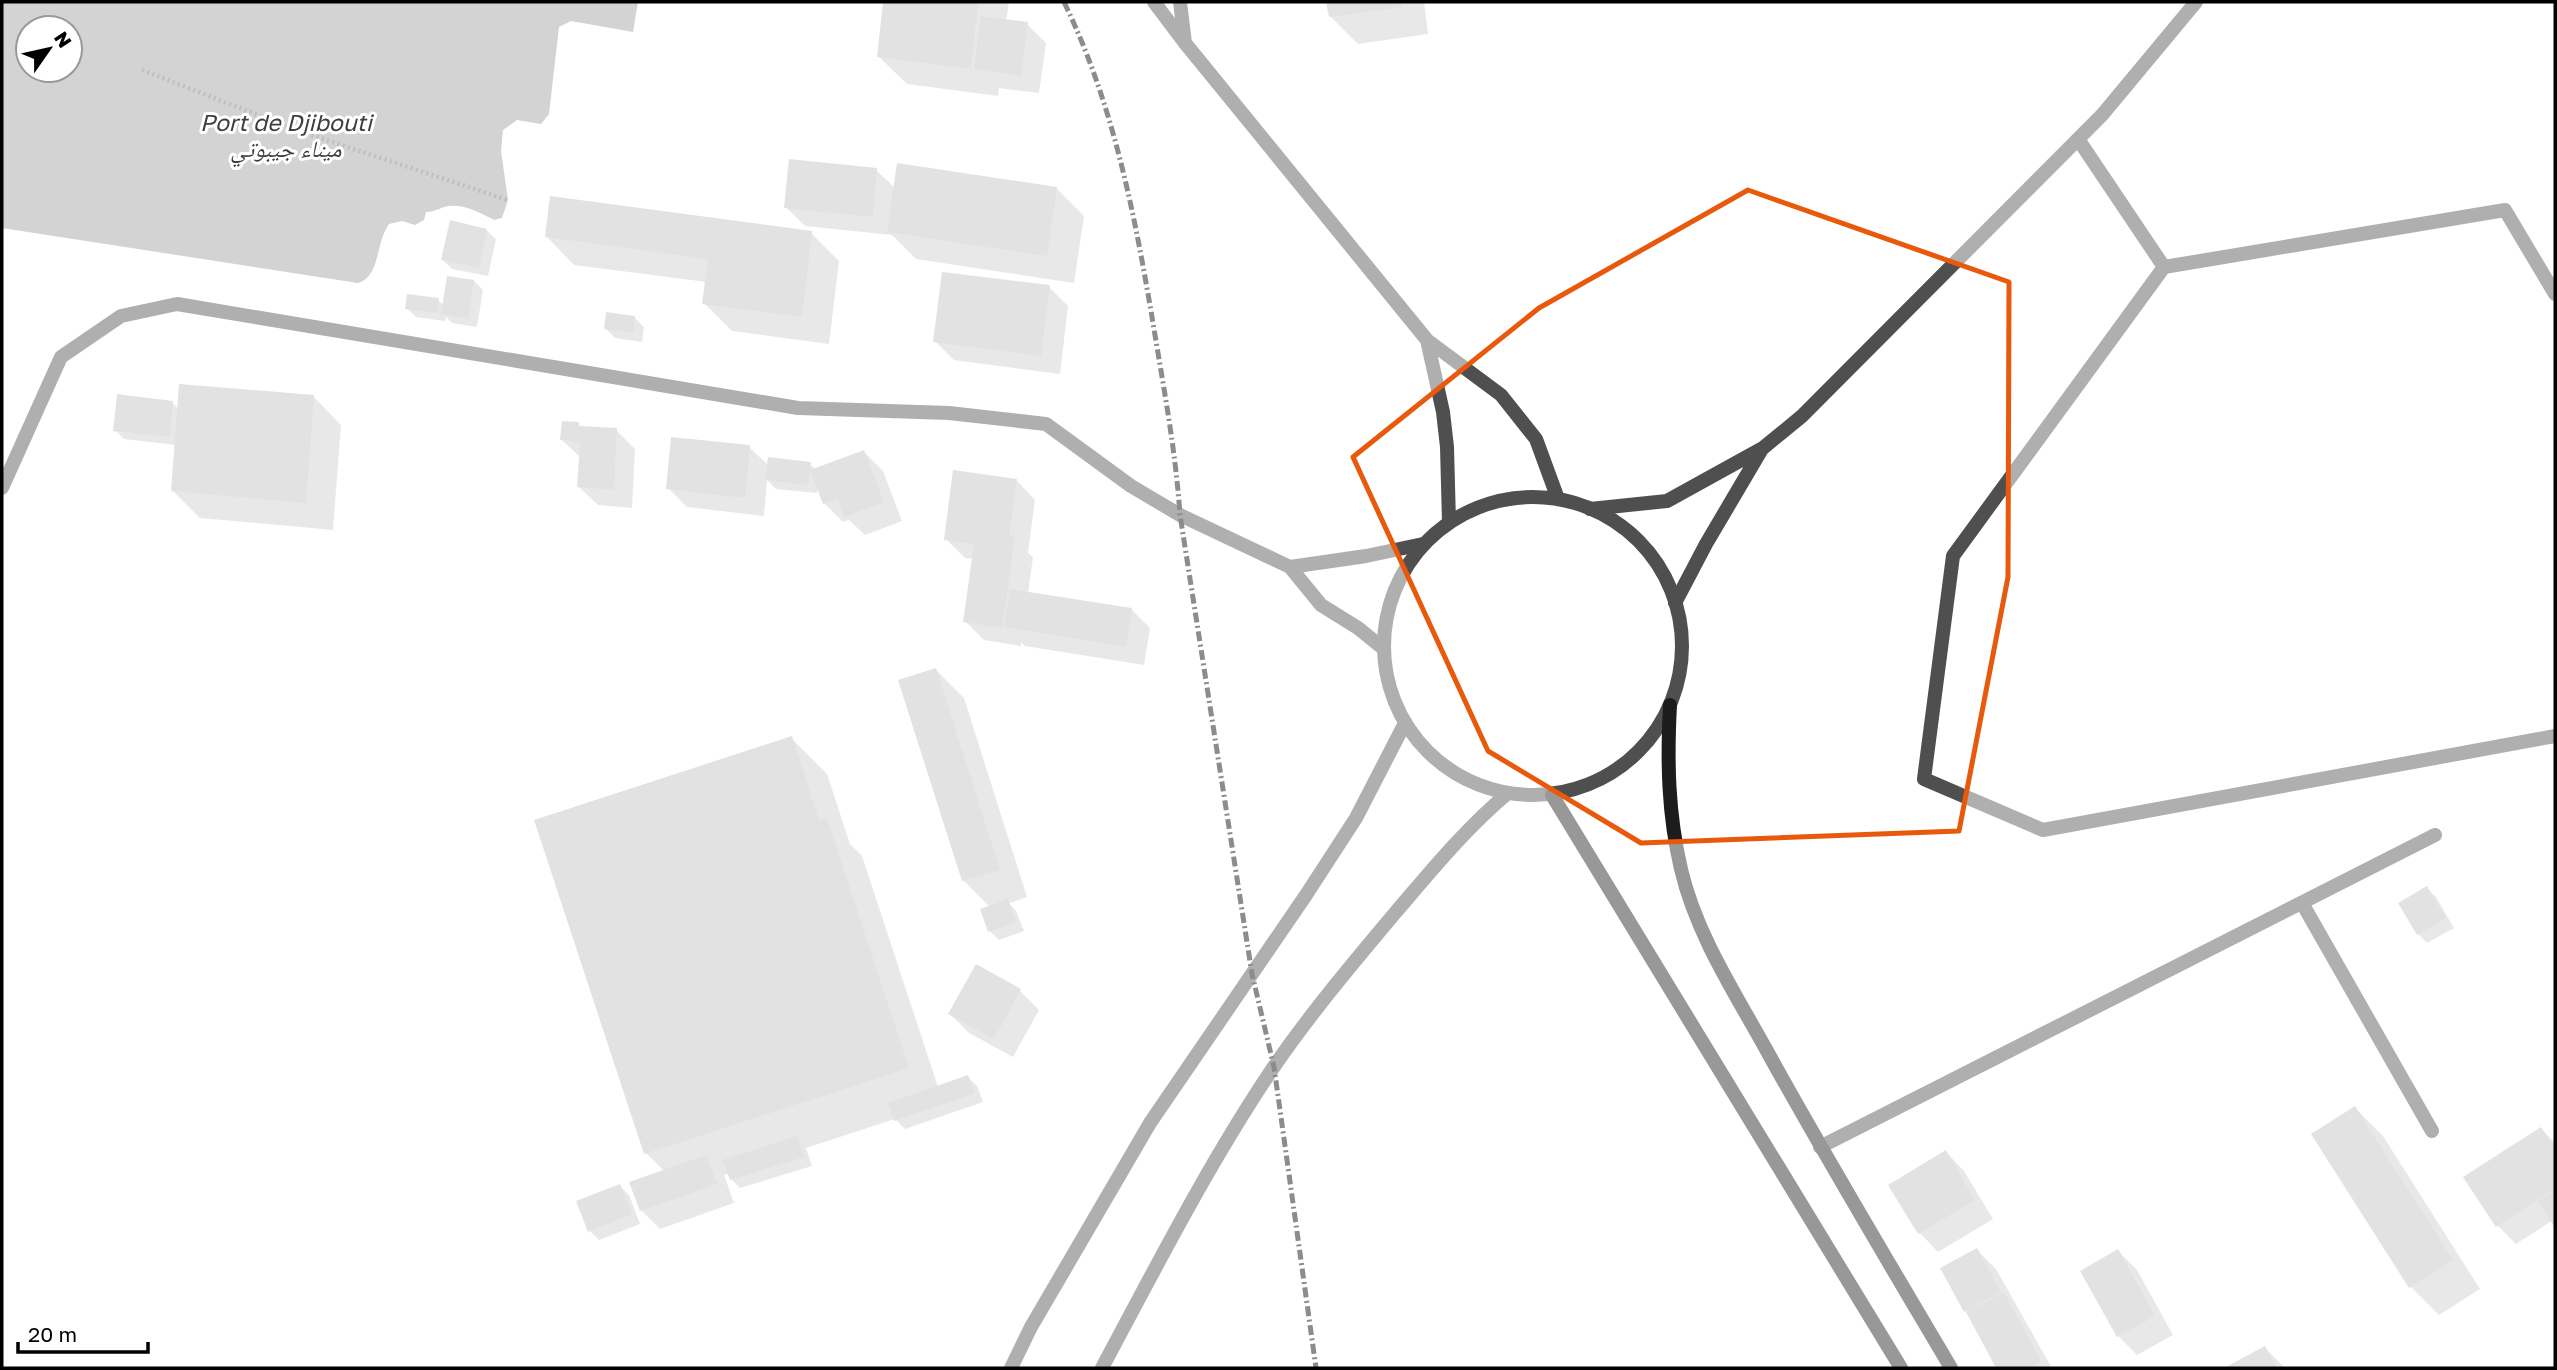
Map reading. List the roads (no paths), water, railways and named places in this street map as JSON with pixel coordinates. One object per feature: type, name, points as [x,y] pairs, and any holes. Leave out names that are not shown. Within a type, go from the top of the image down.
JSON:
[{"type":"main road","points":[[1670,705],[1668,775],[1671,816],[1681,871],[1699,923],[1724,974],[1820,1147],[1951,1368]]},
{"type":"main road","points":[[1552,795],[1901,1368]]},
{"type":"street","points":[[1154,2],[1427,340],[1501,395],[1536,439],[1558,499]]},
{"type":"street","points":[[1180,2],[1185,43]]},
{"type":"street","points":[[1590,509],[1667,501],[1763,448],[1802,416],[2102,115],[2196,2]]},
{"type":"street","points":[[2078,139],[2164,267]]},
{"type":"street","points":[[2555,294],[2504,210],[2164,267],[1953,556],[1924,779],[2043,830],[2555,736]]},
{"type":"street","points":[[2,488],[61,357],[121,316],[177,304],[799,408],[949,413],[1046,424],[1131,486],[1180,515],[1290,567],[1321,605],[1358,628],[1384,649]]},
{"type":"street","points":[[1427,340],[1443,412],[1449,522]]},
{"type":"street","points":[[1675,603],[1706,544],[1763,448]]},
{"type":"street","points":[[1530,496],[1558,499],[1590,509],[1618,525],[1643,546],[1662,573],[1675,603],[1682,637],[1680,672],[1670,705],[1651,738],[1623,765],[1590,785],[1552,795],[1508,793],[1467,780],[1433,756],[1405,723],[1394,700],[1384,649],[1387,611],[1401,575],[1423,544],[1449,522],[1474,508],[1530,496]]},
{"type":"street","points":[[1290,567],[1366,556],[1423,544]]},
{"type":"street","points":[[1011,1368],[1031,1327],[1150,1123],[1314,884],[1356,818],[1405,723]]},
{"type":"street","points":[[1102,1368],[1214,1163],[1274,1067],[1350,966],[1443,857],[1473,823],[1508,793]]},
{"type":"street","points":[[1820,1147],[2435,835]]},
{"type":"street","points":[[2302,903],[2432,1131]]},
{"type":"water","name":"Port de Djibouti ميناء جيبوتي","points":[[2,2],[638,2],[633,32],[571,21],[559,27],[549,114],[541,124],[517,120],[503,130],[501,151],[508,200],[502,218],[494,220],[466,208],[449,206],[426,212],[424,220],[415,225],[402,221],[389,224],[371,274],[358,283],[2,228]]},
{"type":"railway","points":[[1064,2],[1082,42],[1110,123],[1140,250],[1170,425],[1180,515],[1252,974],[1274,1067],[1316,1368]]}]
